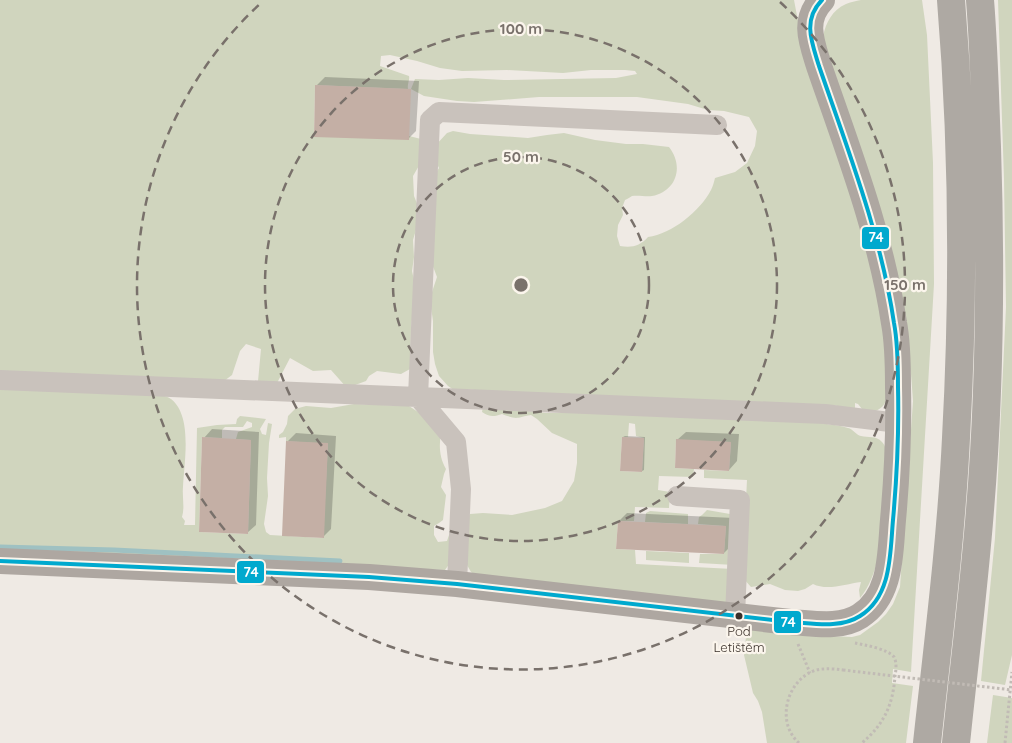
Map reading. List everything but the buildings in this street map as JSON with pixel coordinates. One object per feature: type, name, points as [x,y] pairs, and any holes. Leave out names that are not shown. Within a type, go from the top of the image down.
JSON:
[{"type":"highway","points":[[927,743],[952,501],[959,362],[961,265],[959,132],[951,0]]},
{"type":"highway","points":[[956,743],[980,510],[987,367],[989,280],[988,185],[984,47],[980,0]]},
{"type":"main road","points":[[0,560],[368,577],[457,584],[790,622],[837,623],[855,619],[875,602],[881,591],[888,568],[894,508],[898,424],[898,366],[895,325],[884,269],[871,222],[812,44],[810,21],[819,1]]},
{"type":"lane","points":[[457,584],[461,489],[456,442],[418,397],[417,385],[430,120],[439,112],[717,124]]},
{"type":"lane","points":[[0,380],[825,414],[898,424]]},
{"type":"lane","points":[[677,496],[740,500],[735,616]]},
{"type":"path","points":[[790,622],[810,673]]},
{"type":"path","points":[[862,743],[882,723],[889,708],[896,668]]},
{"type":"path","points":[[799,743],[786,721],[786,706],[796,684],[803,677],[817,670],[844,670],[1012,690]]},
{"type":"path","points":[[1005,743],[1012,672]]},
{"type":"green space","points":[[0,0],[794,0],[805,48],[854,198],[875,273],[882,312],[889,382],[886,402],[876,411],[870,413],[855,403],[855,409],[845,412],[841,407],[834,405],[812,408],[803,405],[812,412],[811,420],[850,429],[864,437],[877,438],[885,447],[888,459],[888,473],[880,547],[873,575],[860,598],[861,582],[830,587],[813,584],[798,591],[785,590],[770,584],[751,587],[743,578],[747,480],[704,478],[704,470],[729,471],[731,442],[676,440],[675,468],[694,469],[693,477],[659,476],[658,490],[670,492],[669,508],[635,507],[634,521],[618,521],[616,549],[635,550],[636,564],[733,569],[732,593],[730,598],[723,604],[691,603],[506,579],[485,578],[476,576],[467,565],[468,518],[470,514],[512,515],[545,508],[562,501],[574,481],[577,463],[577,444],[552,433],[531,415],[514,418],[502,414],[489,416],[482,412],[483,407],[487,405],[505,409],[509,398],[507,393],[468,389],[454,390],[439,376],[433,352],[431,307],[432,292],[437,277],[431,261],[432,235],[429,224],[431,210],[429,201],[433,178],[439,168],[435,160],[435,146],[447,133],[453,131],[528,138],[564,133],[595,140],[669,147],[674,154],[677,170],[676,177],[672,183],[661,193],[652,196],[632,196],[625,200],[617,236],[620,246],[628,247],[636,246],[648,237],[676,226],[693,213],[706,198],[715,178],[735,172],[747,163],[755,146],[757,131],[749,117],[724,111],[708,110],[688,104],[637,97],[539,97],[474,102],[424,96],[411,89],[415,79],[616,78],[637,74],[635,71],[591,70],[563,73],[507,70],[462,71],[440,68],[390,55],[381,56],[380,66],[409,76],[408,89],[315,85],[314,137],[409,136],[425,141],[424,157],[413,176],[414,196],[418,206],[418,223],[413,240],[414,257],[412,271],[415,285],[410,369],[401,374],[377,371],[369,376],[366,381],[347,388],[331,370],[313,371],[290,358],[273,395],[264,395],[257,392],[261,349],[246,344],[240,351],[232,375],[224,381],[212,383],[123,381],[116,378],[94,382],[72,378],[0,374]],"holes":[[[511,393],[542,393],[594,399],[597,402],[595,408],[597,414],[546,413],[509,409]],[[629,423],[635,424],[636,436],[644,438],[642,472],[620,471],[622,437],[628,437]]]},
{"type":"green space","points":[[861,0],[922,0],[927,35],[933,163],[934,284],[911,672],[893,669],[892,683],[913,686],[906,743],[767,743],[762,712],[753,693],[744,655],[747,628],[805,635],[852,637],[860,635],[886,614],[893,604],[900,587],[913,401],[911,374],[823,36],[833,13],[848,3]]},
{"type":"green space","points":[[998,0],[1012,0],[1012,655],[1005,685],[981,681],[995,538],[1006,307]]},
{"type":"green space","points":[[0,383],[136,391],[157,394],[171,399],[178,407],[185,428],[182,517],[185,521],[184,525],[195,525],[197,428],[236,424],[240,416],[266,419],[260,429],[262,434],[266,435],[268,423],[272,424],[267,478],[268,496],[264,524],[266,532],[270,535],[323,538],[328,444],[286,441],[286,437],[279,438],[287,424],[288,416],[295,409],[306,406],[331,408],[354,404],[409,406],[430,420],[441,432],[440,451],[446,469],[441,487],[446,495],[443,520],[434,526],[434,535],[438,542],[447,541],[451,529],[450,563],[445,570],[0,553]],"holes":[[[247,421],[252,423],[252,427],[238,432],[236,439],[251,440],[248,534],[199,532],[202,437],[222,438],[222,430],[225,427],[243,427]]]},
{"type":"green space","points":[[707,510],[730,514],[734,565],[699,563],[700,554],[724,554],[726,526],[698,524],[699,517]]},
{"type":"green space","points":[[650,511],[688,514],[688,524],[645,522],[646,513]]},
{"type":"green space","points":[[646,551],[689,553],[689,563],[646,560]]},
{"type":"green space","points":[[993,695],[1012,698],[1012,743],[987,743]]},
{"type":"waterway","points":[[0,547],[114,550],[340,561]]},
{"type":"transit line","name":"74","points":[[0,561],[369,577],[457,584],[817,624],[844,623],[860,616],[870,607],[884,586],[890,560],[897,454],[898,363],[895,331],[881,258],[852,161],[819,66],[810,32],[812,16],[822,0]]},
{"type":"place","name":"Pod Letištěm","points":[[739,616]]}]
